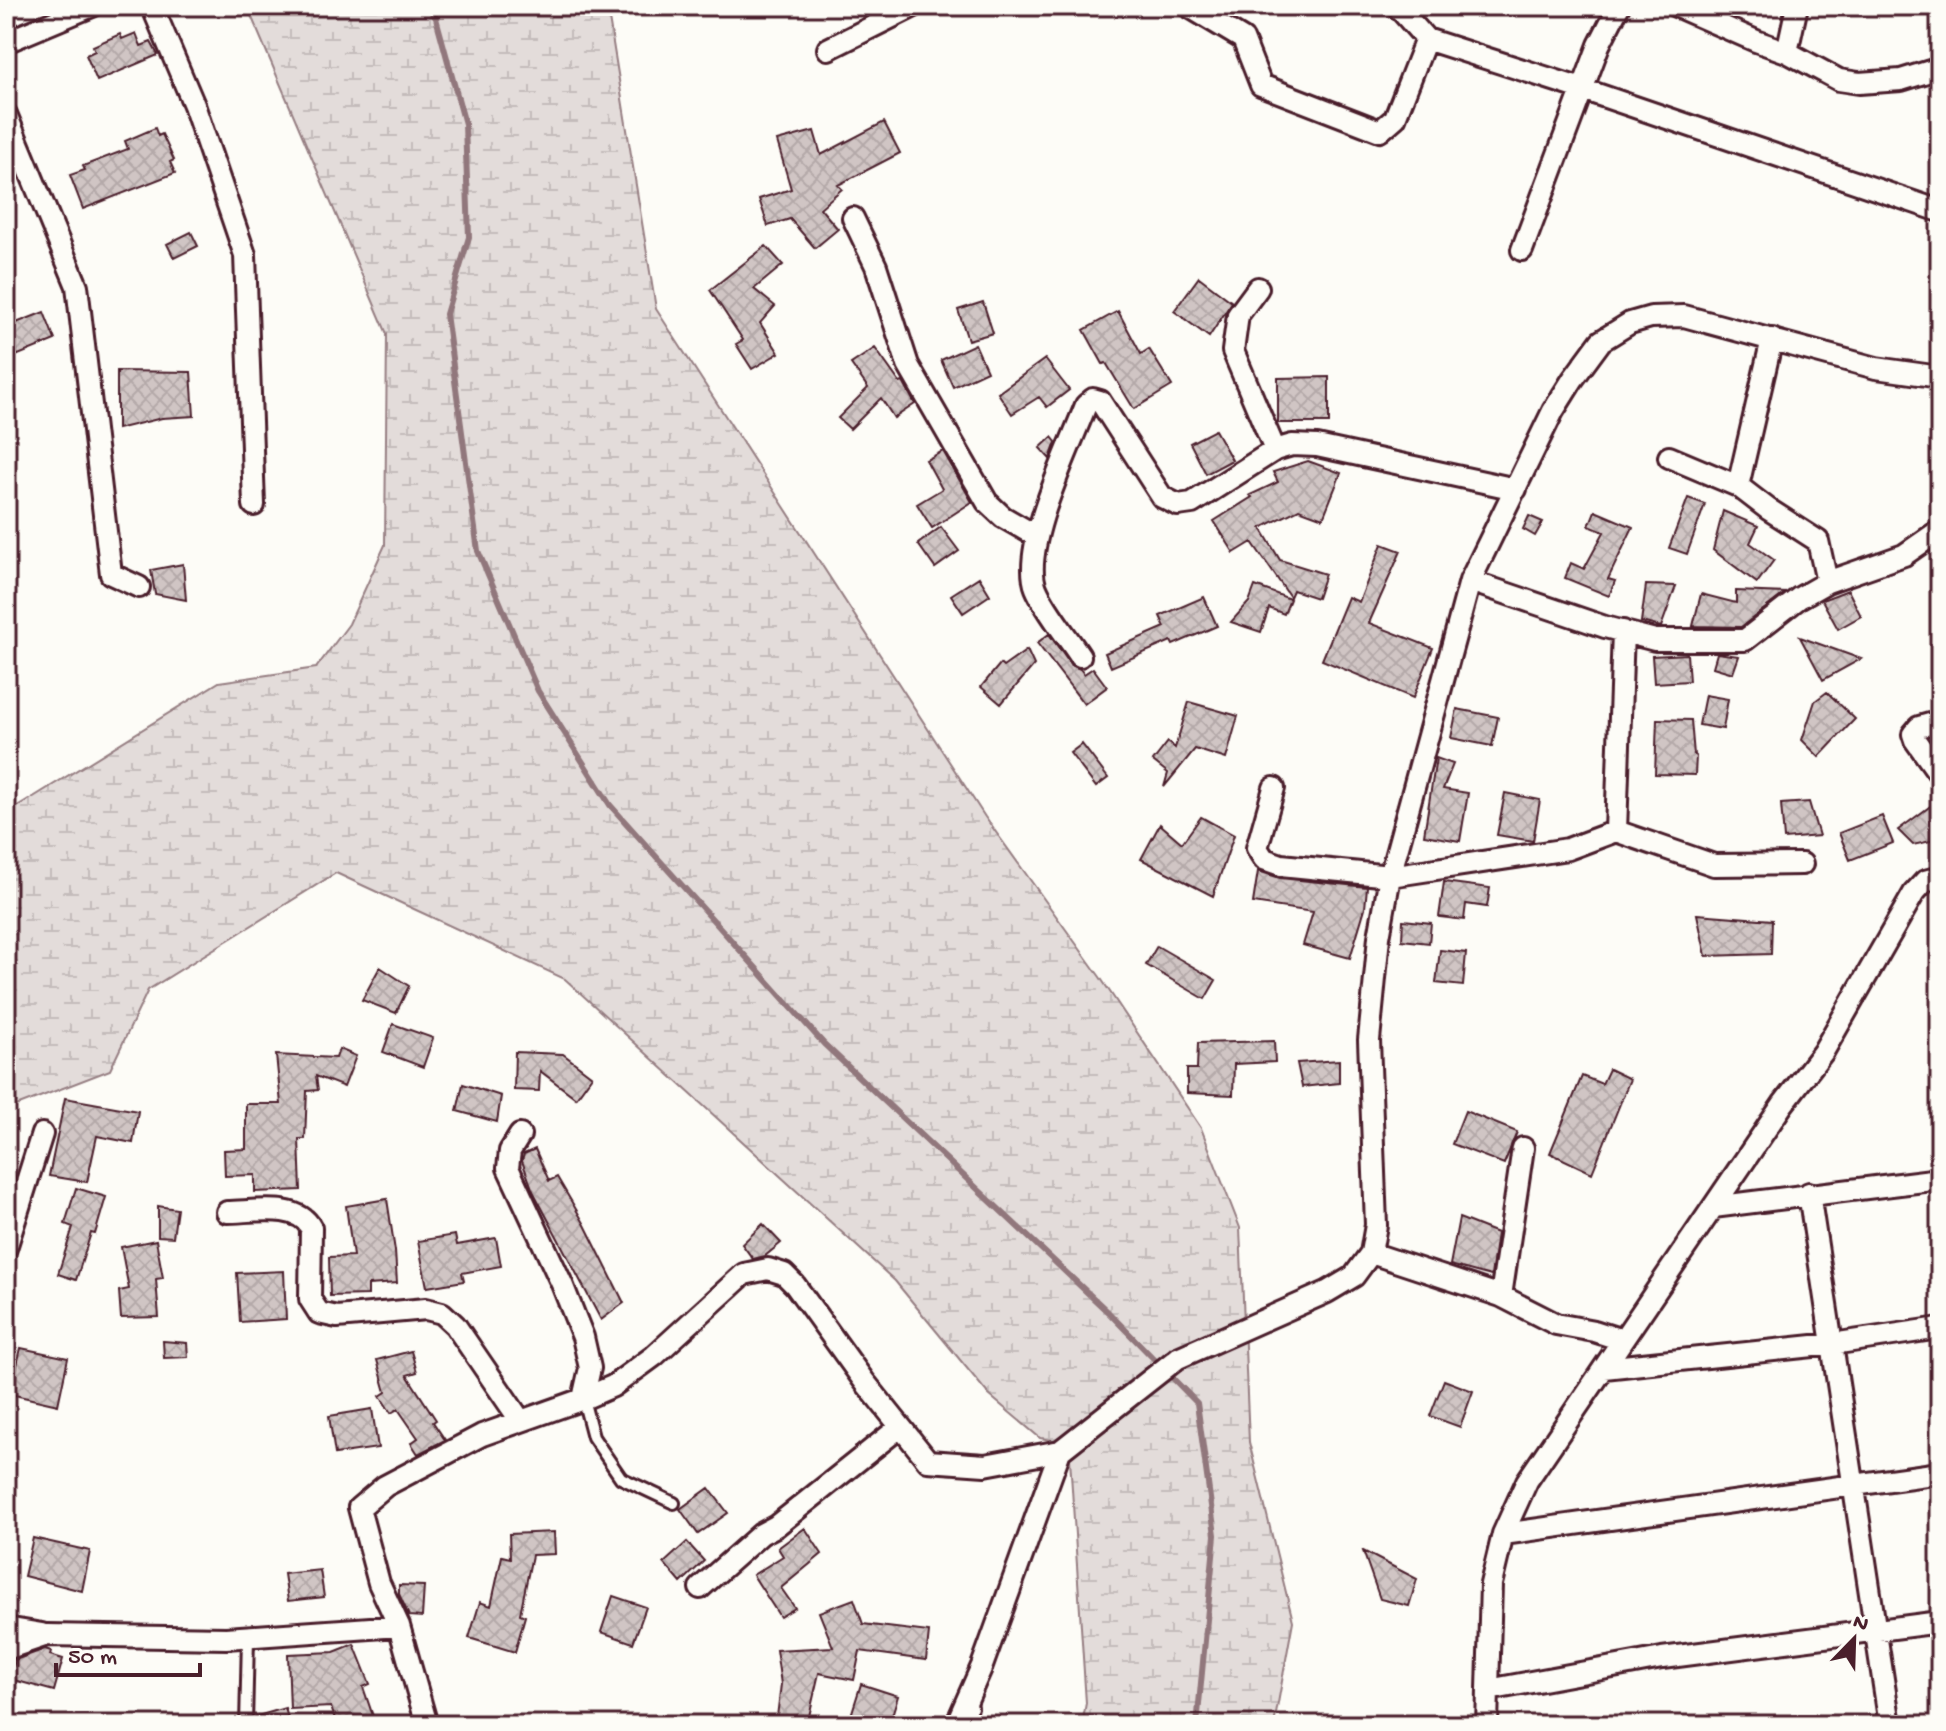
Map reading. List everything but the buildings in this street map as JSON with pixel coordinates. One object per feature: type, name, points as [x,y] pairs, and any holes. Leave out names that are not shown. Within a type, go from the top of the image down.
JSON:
[{"type":"street","points":[[6,42],[92,6]]},
{"type":"street","points":[[152,6],[194,105],[245,255],[254,505]]},
{"type":"street","points":[[828,49],[914,6]]},
{"type":"street","points":[[1188,6],[1243,39],[1261,85],[1380,131],[1395,118],[1426,39]]},
{"type":"street","points":[[1397,6],[1426,39],[1940,211]]},
{"type":"street","points":[[1522,250],[1585,90],[1599,45],[1619,6]]},
{"type":"street","points":[[1676,6],[1787,52],[1839,80],[1859,83],[1901,80],[1940,68]]},
{"type":"street","points":[[1787,52],[1797,6]]},
{"type":"street","points":[[6,114],[77,286],[111,574],[139,587]]},
{"type":"street","points":[[853,218],[876,266],[908,365],[987,502],[1003,517],[1036,536]]},
{"type":"street","points":[[1258,288],[1238,315],[1233,351],[1275,450]]},
{"type":"street","points":[[427,1725],[399,1626],[379,1583],[359,1508],[385,1486],[482,1435],[613,1386],[645,1363],[744,1274],[768,1269],[784,1274],[795,1285],[928,1461],[985,1465],[1060,1451],[1178,1358],[1327,1292],[1354,1276],[1371,1253],[1376,1225],[1369,1040],[1379,937],[1390,876],[1470,581],[1553,411],[1573,379],[1601,341],[1630,323],[1651,317],[1684,316],[1876,368],[1940,377]]},
{"type":"street","points":[[1738,486],[1772,339]]},
{"type":"street","points":[[1080,656],[1037,590],[1031,570],[1036,536],[1086,405],[1093,399],[1100,401],[1162,497],[1178,505],[1192,503],[1275,450],[1292,445],[1317,446],[1516,489]]},
{"type":"street","points":[[1669,457],[1738,486],[1818,541],[1827,582]]},
{"type":"street","points":[[1470,581],[1605,627],[1655,640],[1745,640],[1799,598],[1827,582],[1904,555],[1940,530]]},
{"type":"street","points":[[1616,831],[1623,631]]},
{"type":"street","points":[[1940,721],[1919,727],[1913,734],[1940,775]]},
{"type":"street","points":[[1274,788],[1257,848],[1264,859],[1281,865],[1390,876],[1568,849],[1616,831],[1714,865],[1802,864]]},
{"type":"street","points":[[1487,1725],[1491,1584],[1503,1534],[1527,1481],[1783,1104],[1823,1052],[1914,893],[1925,881],[1940,877]]},
{"type":"street","points":[[6,1248],[42,1134]]},
{"type":"street","points":[[520,1135],[510,1151],[508,1168],[583,1337],[590,1368],[583,1399]]},
{"type":"street","points":[[1501,1296],[1523,1148]]},
{"type":"street","points":[[1713,1207],[1940,1179]]},
{"type":"street","points":[[1809,1193],[1890,1725]]},
{"type":"street","points":[[227,1212],[291,1212],[307,1220],[311,1228],[310,1299],[319,1313],[337,1317],[426,1309],[442,1313],[455,1325],[520,1420]]},
{"type":"street","points":[[1371,1253],[1501,1296],[1556,1324],[1622,1340]]},
{"type":"street","points":[[1604,1368],[1832,1344],[1940,1328]]},
{"type":"street","points":[[700,1588],[761,1534],[776,1526],[900,1427]]},
{"type":"street","points":[[956,1725],[982,1666],[1060,1451]]},
{"type":"street","points":[[1503,1534],[1940,1473]]},
{"type":"street","points":[[1488,1690],[1662,1658],[1940,1622]]},
{"type":"street","points":[[6,1628],[47,1635],[248,1637],[399,1626]]},
{"type":"street","points":[[6,1649],[47,1635]]},
{"type":"lane","points":[[583,1399],[593,1437],[621,1478],[674,1503]]},
{"type":"lane","points":[[246,1725],[248,1637]]},
{"type":"lane","points":[[968,1725],[982,1666]]},
{"type":"green space","points":[[247,6],[607,6],[656,309],[985,817],[1100,977],[1201,1128],[1240,1228],[1249,1442],[1293,1621],[1274,1725],[1082,1725],[1086,1703],[1069,1443],[1040,1438],[989,1395],[895,1281],[565,979],[336,873],[148,990],[110,1070],[6,1110],[6,814],[219,682],[316,668],[349,624],[385,545],[387,334]]},
{"type":"waterway","points":[[427,6],[436,18],[465,124],[469,237],[446,314],[478,551],[538,691],[610,805],[824,1044],[1108,1312],[1197,1403],[1215,1535],[1197,1725]]}]
